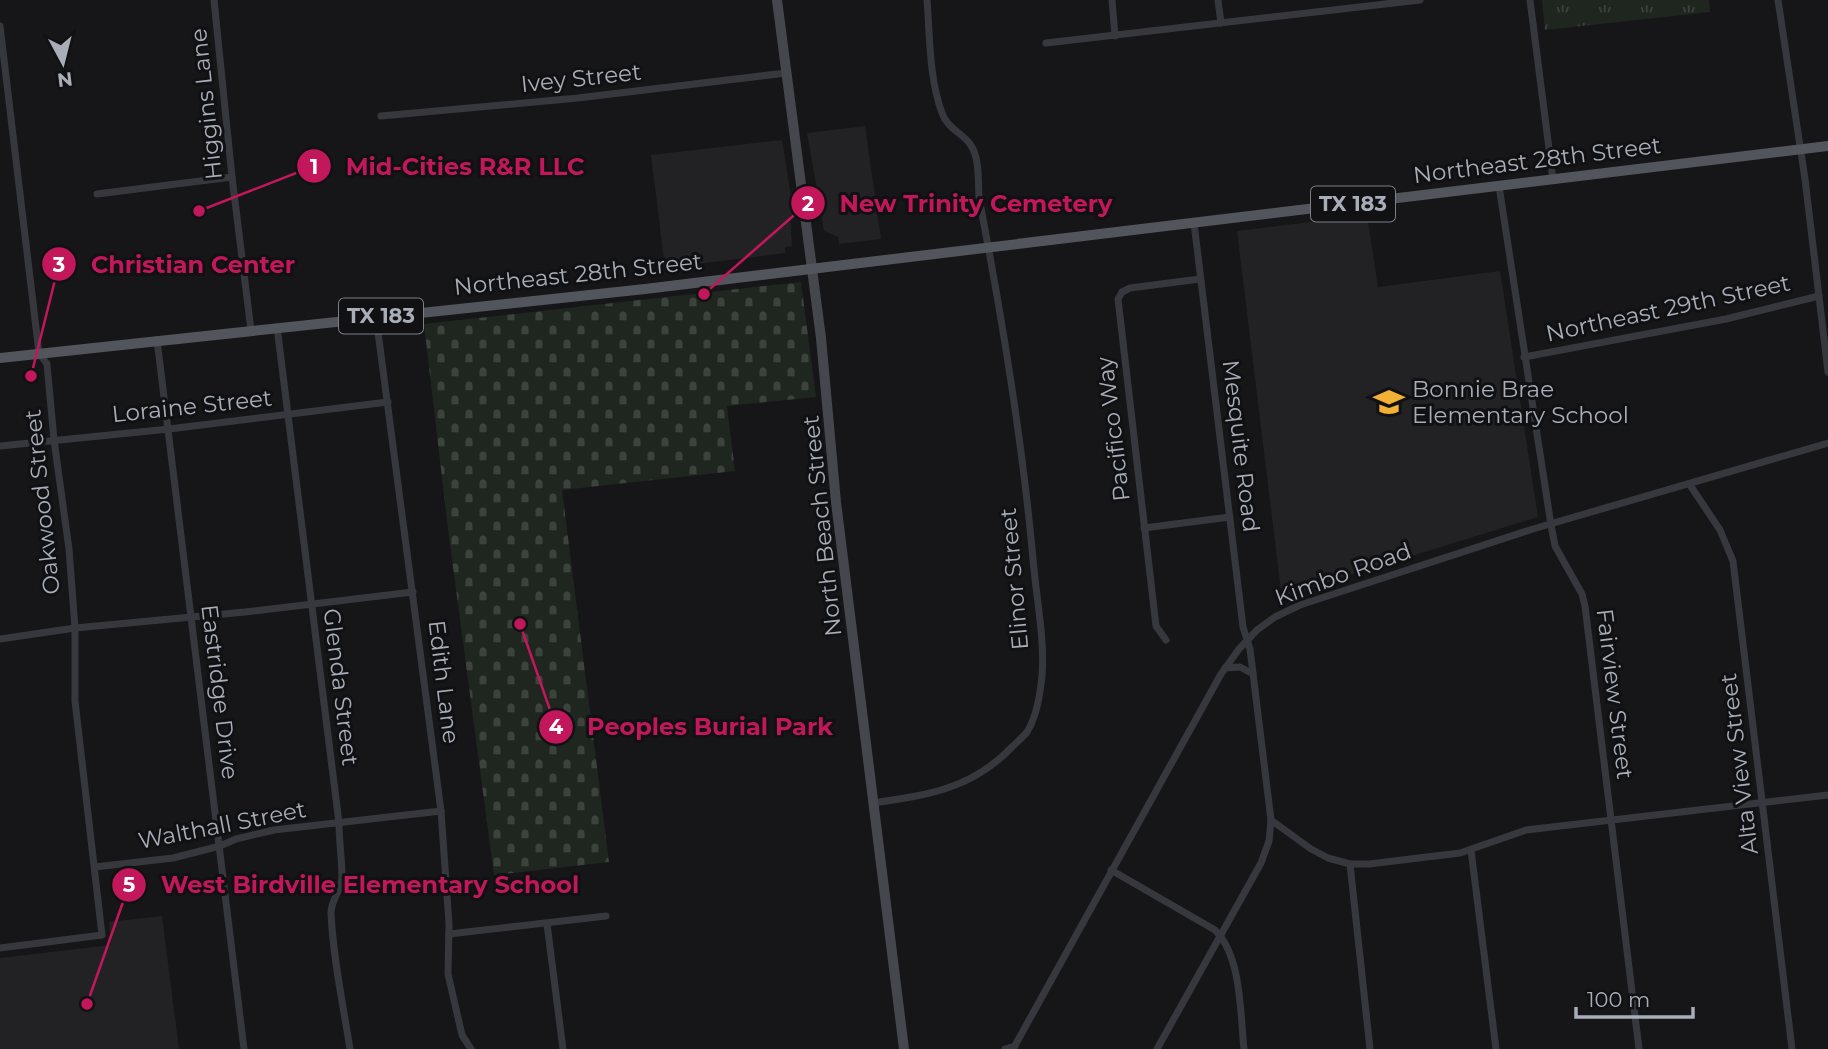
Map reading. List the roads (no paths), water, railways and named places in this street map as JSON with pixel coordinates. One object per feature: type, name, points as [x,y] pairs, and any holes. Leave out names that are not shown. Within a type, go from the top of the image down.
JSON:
[{"type":"main road","name":"North Beach Street","points":[[777,0],[813,268],[828,395],[836,502],[904,1049]]},
{"type":"main road","name":"Northeast 28th Street","points":[[0,358],[645,289],[1828,146]]},
{"type":"street","name":"Higgins Lane","points":[[214,0],[251,330]]},
{"type":"street","name":"Elinor Street","points":[[873,803],[943,790],[983,773],[1001,759],[1026,732],[1037,708],[1042,675],[1029,516],[989,247],[979,198],[975,155],[971,145],[945,121],[935,89],[927,0]]},
{"type":"street","points":[[1112,0],[1115,36]]},
{"type":"street","points":[[1218,0],[1221,23]]},
{"type":"street","points":[[1323,0],[1324,11]]},
{"type":"street","points":[[1046,43],[1420,0]]},
{"type":"street","points":[[1530,0],[1553,180]]},
{"type":"street","points":[[1779,0],[1828,372]]},
{"type":"street","name":"Oakwood Street","points":[[0,26],[39,353],[47,364],[69,549],[75,628],[75,701],[102,935],[0,948]]},
{"type":"street","name":"Ivey Street","points":[[381,116],[578,99],[786,73]]},
{"type":"street","points":[[97,194],[232,177]]},
{"type":"street","name":"Fairview Street","points":[[1499,186],[1555,546],[1586,606],[1639,1049]]},
{"type":"street","name":"Mesquite Road","points":[[1157,1049],[1261,863],[1269,841],[1271,820],[1253,674],[1243,627],[1194,223]]},
{"type":"street","name":"Pacifico Way","points":[[1166,640],[1156,626],[1118,299],[1122,292],[1130,288],[1200,279]]},
{"type":"street","name":"Northeast 29th Street","points":[[1524,357],[1726,318],[1819,296]]},
{"type":"street","name":"Edith Lane","points":[[376,317],[441,811],[449,934],[448,974],[462,1035],[471,1049]]},
{"type":"street","name":"Glenda Street","points":[[277,327],[339,823],[338,844],[343,880],[331,910],[350,1049]]},
{"type":"street","name":"Eastridge Drive","points":[[157,340],[244,1049]]},
{"type":"street","name":"Loraine Street","points":[[0,446],[169,429],[388,402]]},
{"type":"street","name":"Kimbo Road","points":[[1014,1047],[1224,668],[1247,640],[1275,617],[1300,605],[1551,525],[1828,443]]},
{"type":"street","name":"Alta View Street","points":[[1690,485],[1720,530],[1733,561],[1792,1049]]},
{"type":"street","points":[[1144,527],[1230,517]]},
{"type":"street","points":[[0,639],[75,628],[413,592]]},
{"type":"street","points":[[1224,668],[1240,667],[1253,674]]},
{"type":"street","points":[[1271,820],[1319,854],[1350,864],[1379,863],[1471,850],[1526,830],[1828,795]]},
{"type":"street","name":"Walthall Street","points":[[94,867],[173,858],[274,830],[441,811]]},
{"type":"street","points":[[1471,850],[1496,1049]]},
{"type":"street","points":[[1350,864],[1370,1049]]},
{"type":"street","points":[[1111,870],[1220,934],[1233,959],[1244,1049]]},
{"type":"street","points":[[449,934],[606,916]]},
{"type":"street","points":[[547,924],[563,1049]]},
{"type":"street","points":[[1005,1049],[1014,1047]]},
{"type":"place","name":"Mid-Cities R&R LLC","points":[[199,211]]},
{"type":"place","name":"New Trinity Cemetery","points":[[704,294]]},
{"type":"place","name":"Christian Center","points":[[31,376]]},
{"type":"place","name":"Bonnie Brae Elementary School","points":[[1389,402]]},
{"type":"place","name":"Peoples Burial Park","points":[[520,624]]},
{"type":"place","name":"West Birdville Elementary School","points":[[87,1004]]}]
